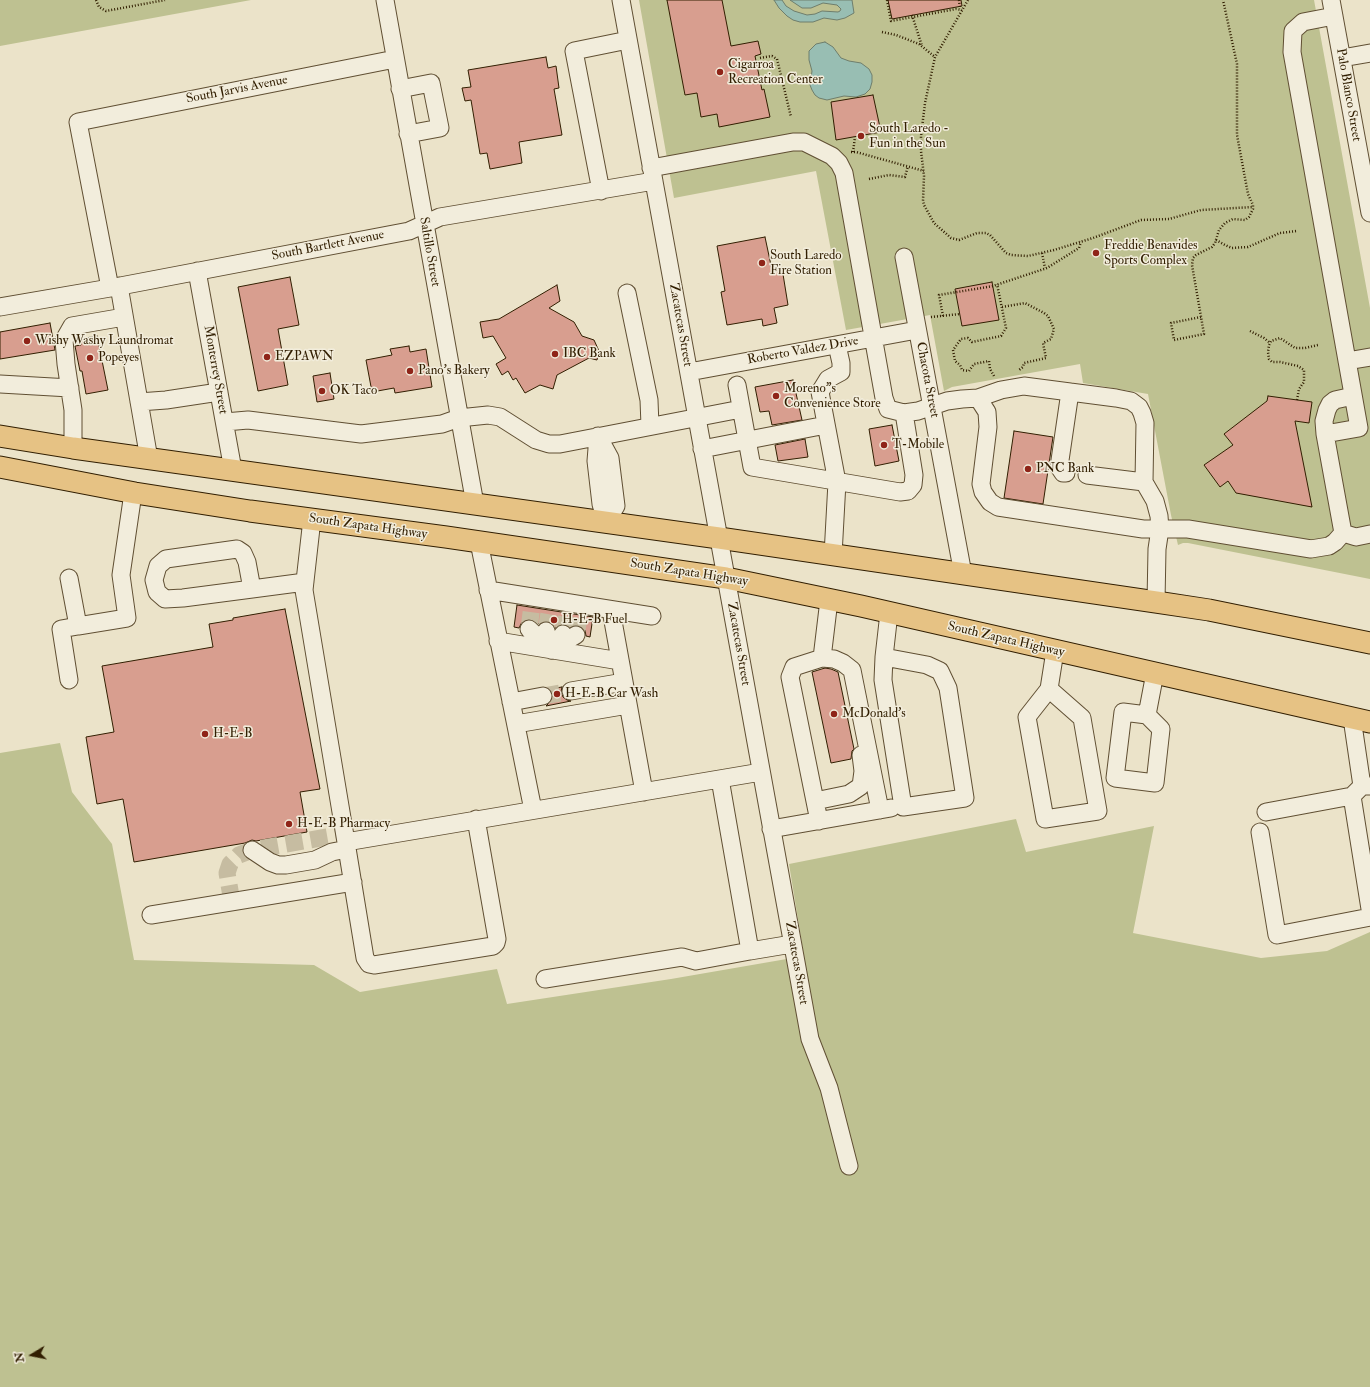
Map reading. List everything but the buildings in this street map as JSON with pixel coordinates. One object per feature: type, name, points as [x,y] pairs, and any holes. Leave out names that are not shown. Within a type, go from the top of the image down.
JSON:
[{"type":"main road","points":[[0,436],[73,448],[719,538],[1209,610],[1370,643]]},
{"type":"main road","name":"South Zapata Highway","points":[[0,467],[132,493],[726,578],[889,613],[1361,720]]},
{"type":"street","name":"Saltillo Street","points":[[385,0],[475,504]]},
{"type":"street","name":"Zacatecas Street","points":[[621,0],[810,1039],[829,1088],[848,1166]]},
{"type":"street","points":[[1325,434],[1359,428],[1292,52],[1293,31],[1303,22],[1333,8]]},
{"type":"street","name":"Palo Blanco Street","points":[[1333,8],[1370,213]]},
{"type":"street","points":[[601,191],[574,51],[628,40]]},
{"type":"street","points":[[1342,58],[1370,53]]},
{"type":"street","name":"South Jarvis Avenue","points":[[114,287],[78,122],[395,59]]},
{"type":"street","points":[[400,89],[431,83],[440,128],[408,134]]},
{"type":"street","name":"South Bartlett Avenue","points":[[0,307],[409,231],[440,218],[601,191],[652,175],[793,142],[804,142],[832,156],[839,163],[844,173],[884,398],[888,410],[904,413]]},
{"type":"street","name":"Chacota Street","points":[[904,257],[963,574]]},
{"type":"street","name":"Monterrey Street","points":[[197,271],[233,470]]},
{"type":"street","points":[[114,287],[124,317],[150,458]]},
{"type":"street","points":[[627,293],[649,400],[650,426]]},
{"type":"street","points":[[73,448],[73,410],[64,340],[72,326],[124,317]]},
{"type":"street","name":"Roberto Valdez Drive","points":[[689,372],[917,330]]},
{"type":"street","points":[[833,555],[837,482],[820,392],[828,379],[841,372],[841,363],[837,345]]},
{"type":"street","points":[[1347,361],[1370,357]]},
{"type":"street","points":[[0,384],[70,388]]},
{"type":"street","points":[[737,385],[752,467],[900,492],[908,491],[913,485],[914,475],[904,413],[947,402],[978,398],[1001,390],[1024,386],[1116,398],[1131,402],[1139,407],[1145,423],[1146,449],[1144,482],[1155,501],[1159,516],[1160,529],[1157,549],[1156,602]]},
{"type":"street","points":[[139,402],[166,400],[219,392]]},
{"type":"street","points":[[1066,473],[1063,473],[1059,467],[1070,392]]},
{"type":"street","points":[[978,398],[986,412],[988,420],[981,484],[983,492],[990,502],[998,507],[1143,529],[1188,529],[1312,549],[1329,546],[1336,542],[1343,533],[1324,421],[1330,404],[1335,400],[1353,396]]},
{"type":"street","points":[[225,422],[248,420],[361,434],[442,424],[459,418],[488,415],[500,417],[536,440],[549,444],[560,444],[697,416],[741,409]]},
{"type":"street","points":[[702,449],[826,426]]},
{"type":"street","points":[[598,436],[596,461],[600,504],[606,522]]},
{"type":"street","points":[[1087,475],[1144,482]]},
{"type":"street","points":[[69,680],[61,629],[127,618],[121,575],[132,493]]},
{"type":"street","points":[[312,519],[304,590],[346,845],[366,958],[369,964],[374,965],[493,946],[496,943],[497,939],[476,819]]},
{"type":"street","points":[[1343,533],[1356,537],[1370,534]]},
{"type":"street","points":[[479,542],[533,810]]},
{"type":"street","points":[[252,589],[247,562],[243,553],[237,548],[166,558],[158,566],[154,580],[157,592],[165,599],[183,598],[252,589],[305,582]]},
{"type":"street","points":[[69,578],[78,626]]},
{"type":"street","points":[[488,590],[564,607]]},
{"type":"street","points":[[822,658],[829,600]]},
{"type":"street","points":[[532,605],[611,610],[652,616]]},
{"type":"street","points":[[611,610],[644,792]]},
{"type":"street","points":[[889,613],[883,680],[903,807]]},
{"type":"street","points":[[529,629],[551,650]]},
{"type":"street","points":[[546,631],[551,650]]},
{"type":"street","points":[[551,650],[570,634]]},
{"type":"street","points":[[498,641],[620,661]]},
{"type":"street","points":[[1049,689],[1082,718],[1098,811],[1045,820],[1027,717],[1049,689],[1055,651]]},
{"type":"street","points":[[771,829],[880,810],[965,798],[948,688],[940,672],[927,665],[884,657]]},
{"type":"street","points":[[819,820],[790,677],[794,667],[822,658],[834,659],[843,663],[852,670],[880,810]]},
{"type":"street","points":[[815,800],[849,794],[861,786],[864,771],[858,732],[843,663]]},
{"type":"street","points":[[1147,715],[1155,674]]},
{"type":"street","points":[[571,691],[624,682]]},
{"type":"street","points":[[511,702],[543,696]]},
{"type":"street","points":[[516,724],[628,705]]},
{"type":"street","points":[[1361,720],[1361,789],[1370,909]]},
{"type":"street","points":[[252,850],[287,854],[346,845],[476,819],[761,772]]},
{"type":"street","points":[[720,779],[750,951]]},
{"type":"street","points":[[1266,812],[1361,789]]},
{"type":"street","points":[[1260,832],[1277,935],[1370,917]]},
{"type":"street","points":[[150,915],[353,882]]},
{"type":"street","points":[[545,979],[682,957],[696,961],[792,944]]},
{"type":"path","points":[[96,0],[99,7],[106,10],[165,0]]},
{"type":"path","points":[[887,0],[891,21],[913,16],[961,10]]},
{"type":"path","points":[[959,0],[961,10]]},
{"type":"path","points":[[968,0],[935,57],[925,103],[921,136],[921,151],[924,170],[923,201],[927,212],[934,223],[951,238],[959,240],[982,233],[990,235],[1006,253],[1015,256],[1028,256],[1081,242],[1140,220],[1169,219],[1201,210],[1253,207]]},
{"type":"path","points":[[1201,317],[1172,323],[1174,340],[1204,334],[1192,261],[1196,255],[1212,247],[1219,230],[1225,223],[1233,219],[1245,220],[1249,217],[1253,207],[1248,194],[1237,135],[1236,64],[1223,0]]},
{"type":"path","points":[[913,16],[922,46]]},
{"type":"path","points":[[882,32],[896,35],[922,46],[935,57]]},
{"type":"path","points":[[760,58],[772,56],[777,59],[791,117]]},
{"type":"path","points":[[853,152],[855,137]]},
{"type":"path","points":[[848,153],[853,152],[924,170]]},
{"type":"path","points":[[870,179],[889,175],[905,177],[908,166]]},
{"type":"path","points":[[1216,240],[1232,248],[1248,247],[1280,233],[1297,231]]},
{"type":"path","points":[[943,316],[939,295],[997,284],[1045,268],[1079,248],[1081,242]]},
{"type":"path","points":[[1042,253],[1045,268]]},
{"type":"path","points":[[994,377],[990,369],[989,361],[974,364],[970,371],[962,370],[960,365],[955,361],[953,350],[961,339],[968,338],[972,342],[1001,336],[1006,328],[997,284]]},
{"type":"path","points":[[1002,307],[1025,303],[1048,316],[1054,329],[1051,339],[1043,342],[1046,358],[1024,363],[1021,369],[1014,371]]},
{"type":"path","points":[[929,318],[960,314]]},
{"type":"path","points":[[1250,331],[1270,342]]},
{"type":"path","points":[[1297,400],[1299,389],[1304,382],[1304,370],[1298,366],[1280,362],[1272,362],[1269,359],[1268,352],[1270,342],[1280,338],[1295,348],[1305,348],[1318,345]]},
{"type":"green space","points":[[0,0],[251,0],[0,46]]},
{"type":"green space","name":"Freddie Benavides Sports Complex","points":[[639,0],[1314,0],[1370,308],[1370,579],[1188,543],[1178,545],[1148,394],[1083,383],[1080,364],[952,387],[944,391],[930,315],[846,330],[816,171],[674,198]]},
{"type":"green space","points":[[60,743],[72,792],[112,844],[134,960],[314,965],[360,992],[497,969],[507,1004],[671,979],[804,956],[789,864],[1016,819],[1026,852],[1154,826],[1133,933],[1261,958],[1327,951],[1370,932],[1370,1387],[0,1387],[0,753]]},
{"type":"water","points":[[774,0],[782,0],[786,6],[794,11],[807,15],[822,11],[838,12],[841,9],[837,5],[823,3],[811,8],[802,8],[790,0],[852,0],[854,13],[837,20],[824,18],[813,22],[800,22],[787,16]]},
{"type":"water","points":[[825,42],[833,47],[841,58],[861,63],[869,69],[872,75],[872,82],[870,89],[865,94],[856,97],[844,96],[827,100],[819,98],[815,95],[810,85],[812,71],[809,60],[809,51],[816,44]]},
{"type":"tunnel","points":[[529,629],[532,605]]},
{"type":"tunnel","points":[[546,631],[550,607]]},
{"type":"tunnel","points":[[563,634],[568,610]]},
{"type":"tunnel","points":[[576,635],[580,612]]},
{"type":"tunnel","points":[[543,696],[571,691]]},
{"type":"tunnel","points":[[232,902],[227,873],[230,864],[239,855],[252,850],[344,834]]},
{"type":"place","name":"Cigarroa Recreation Center","points":[[720,72]]},
{"type":"place","name":"South Laredo - Fun in the Sun","points":[[861,136]]},
{"type":"place","name":"Freddie Benavides Sports Complex","points":[[1096,253]]},
{"type":"place","name":"South Laredo Fire Station","points":[[762,263]]},
{"type":"place","name":"Wishy Washy Laundromat","points":[[27,341]]},
{"type":"place","name":"IBC Bank","points":[[555,354]]},
{"type":"place","name":"EZPAWN","points":[[267,357]]},
{"type":"place","name":"Popeyes","points":[[90,358]]},
{"type":"place","name":"Pano's Bakery","points":[[410,371]]},
{"type":"place","name":"OK Taco","points":[[322,391]]},
{"type":"place","name":"Moreno\"s Convenience Store","points":[[776,396]]},
{"type":"place","name":"T-Mobile","points":[[884,445]]},
{"type":"place","name":"PNC Bank","points":[[1028,469]]},
{"type":"place","name":"H-E-B Fuel","points":[[554,620]]},
{"type":"place","name":"H-E-B Car Wash","points":[[557,694]]},
{"type":"place","name":"McDonald's","points":[[834,714]]},
{"type":"place","name":"H-E-B","points":[[205,734]]},
{"type":"place","name":"H-E-B Pharmacy","points":[[289,824]]}]
